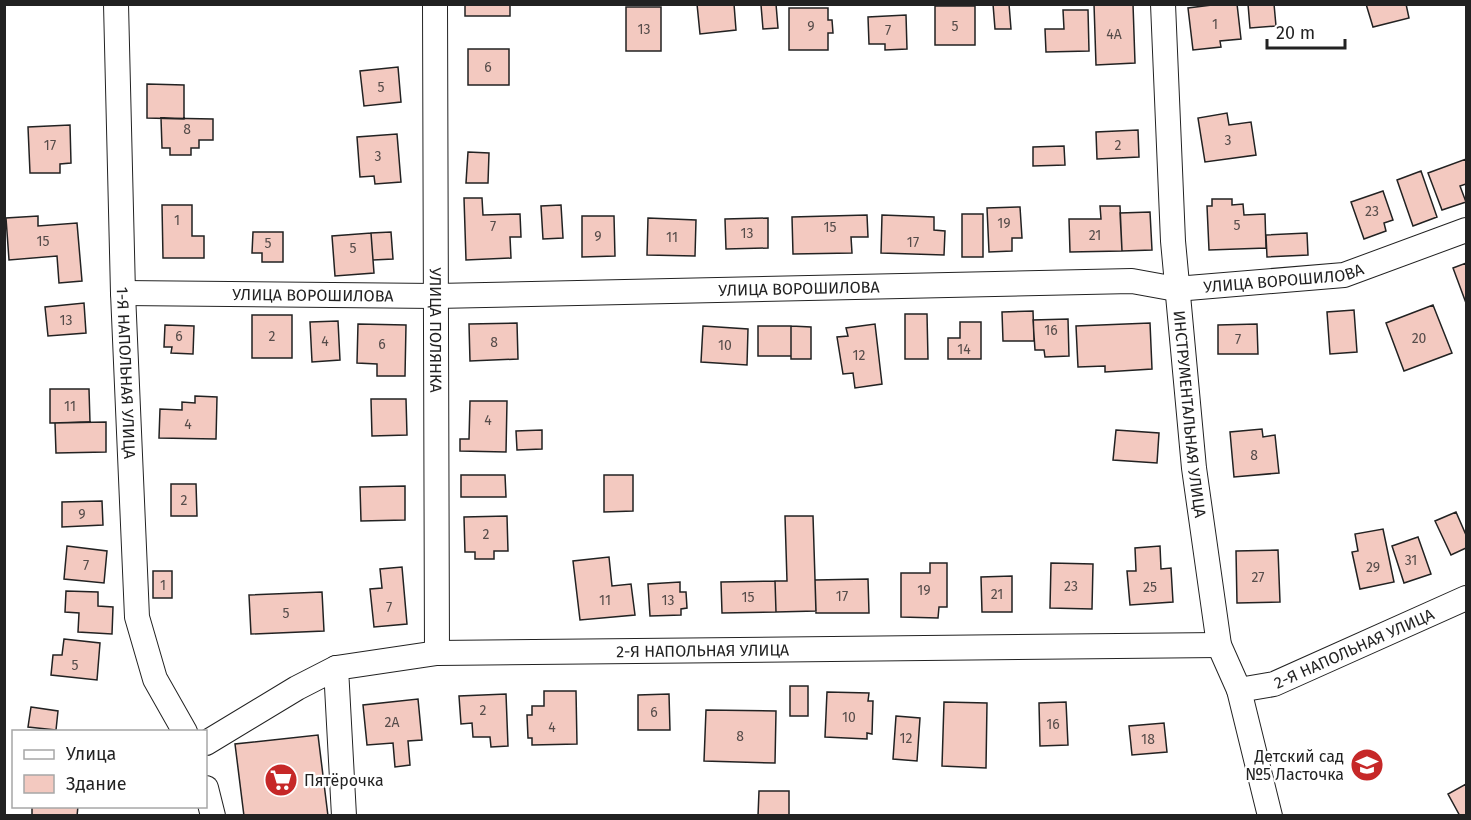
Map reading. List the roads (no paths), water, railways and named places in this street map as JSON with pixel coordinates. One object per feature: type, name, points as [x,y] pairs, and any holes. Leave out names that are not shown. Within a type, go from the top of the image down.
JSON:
[{"type":"street","name":"1-Я НАПОЛЬНАЯ УЛИЦА","points":[[116,4],[123,292],[137,617],[154,679],[184,730]]},
{"type":"street","name":"УЛИЦА ПОЛЯНКА","points":[[435,4],[436,653]]},
{"type":"street","name":"ИНСТРУМЕНТАЛЬНАЯ УЛИЦА","points":[[1163,4],[1176,289],[1194,468],[1219,645],[1239,690],[1270,816]]},
{"type":"street","name":"УЛИЦА ВОРОШИЛОВА","points":[[123,292],[436,296],[1132,280],[1176,289],[1344,275],[1467,230]]},
{"type":"street","name":"2-Я НАПОЛЬНАЯ УЛИЦА","points":[[1239,690],[1274,684],[1467,598]]},
{"type":"street","name":"2-Я НАПОЛЬНАЯ УЛИЦА","points":[[207,741],[297,688],[336,668],[436,653],[1219,645]]},
{"type":"street","points":[[336,668],[344,816]]},
{"type":"street","points":[[207,792],[213,816]]},
{"type":"place","name":"Детский сад №5 Ласточка","points":[[1367,765]]},
{"type":"place","name":"Пятёрочка","points":[[281,780]]}]
